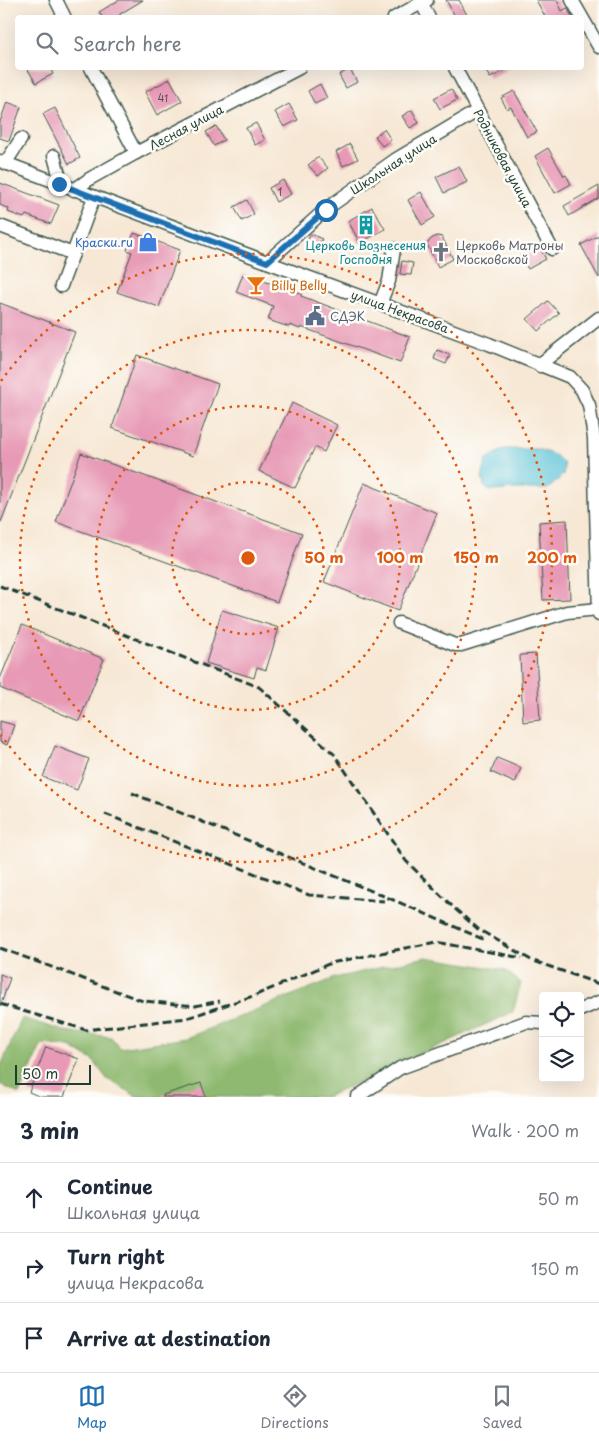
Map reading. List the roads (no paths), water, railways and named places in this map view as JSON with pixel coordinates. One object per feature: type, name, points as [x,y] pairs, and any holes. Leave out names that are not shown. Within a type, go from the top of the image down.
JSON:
[{"type":"street","points":[[572,0],[581,15]]},
{"type":"street","points":[[399,15],[423,1],[428,15]]},
{"type":"street","points":[[60,2],[64,15]]},
{"type":"street","points":[[584,21],[599,47]]},
{"type":"street","points":[[92,70],[136,153]]},
{"type":"street","name":"Лесная улица","points":[[74,190],[91,178],[136,153],[295,70]]},
{"type":"street","name":"Родниковая улица","points":[[456,70],[552,249]]},
{"type":"street","name":"Школьная улица","points":[[267,262],[326,210],[395,160],[477,111]]},
{"type":"street","points":[[4,163],[21,139]]},
{"type":"street","points":[[54,156],[60,178],[59,184]]},
{"type":"street","name":"улица Некрасова","points":[[4,163],[489,344],[570,377],[582,390],[589,405],[594,438],[599,607]]},
{"type":"street","points":[[61,286],[94,197]]},
{"type":"street","points":[[0,226],[73,254]]},
{"type":"street","points":[[380,304],[388,281],[394,249]]},
{"type":"street","points":[[540,366],[599,318]]},
{"type":"street","points":[[399,623],[455,645],[461,645],[566,612],[599,607]]},
{"type":"street","points":[[584,1008],[599,1002]]},
{"type":"street","points":[[357,1097],[400,1068],[526,1022],[539,1023]]},
{"type":"water","points":[[505,449],[537,449],[555,455],[563,462],[563,475],[548,489],[488,490],[484,486],[482,478],[486,461],[491,456]]},
{"type":"railway","points":[[0,586],[259,687],[334,754],[406,861],[478,929],[531,960],[599,984]]},
{"type":"railway","points":[[132,793],[396,901],[485,940]]},
{"type":"railway","points":[[105,814],[309,895],[384,901]]},
{"type":"railway","points":[[0,1004],[86,1030],[187,1018],[256,995],[331,963],[436,942],[522,958]]},
{"type":"railway","points":[[0,948],[143,1001],[195,1006],[220,1001]]},
{"type":"place","name":"Церковь Вознесения Господня","points":[[366,225]]},
{"type":"place","name":"Краски.ru","points":[[148,242]]},
{"type":"place","name":"Церковь Матроны Московской","points":[[441,252]]},
{"type":"place","name":"Billy Belly","points":[[256,285]]},
{"type":"place","name":"СДЭК","points":[[315,316]]}]
